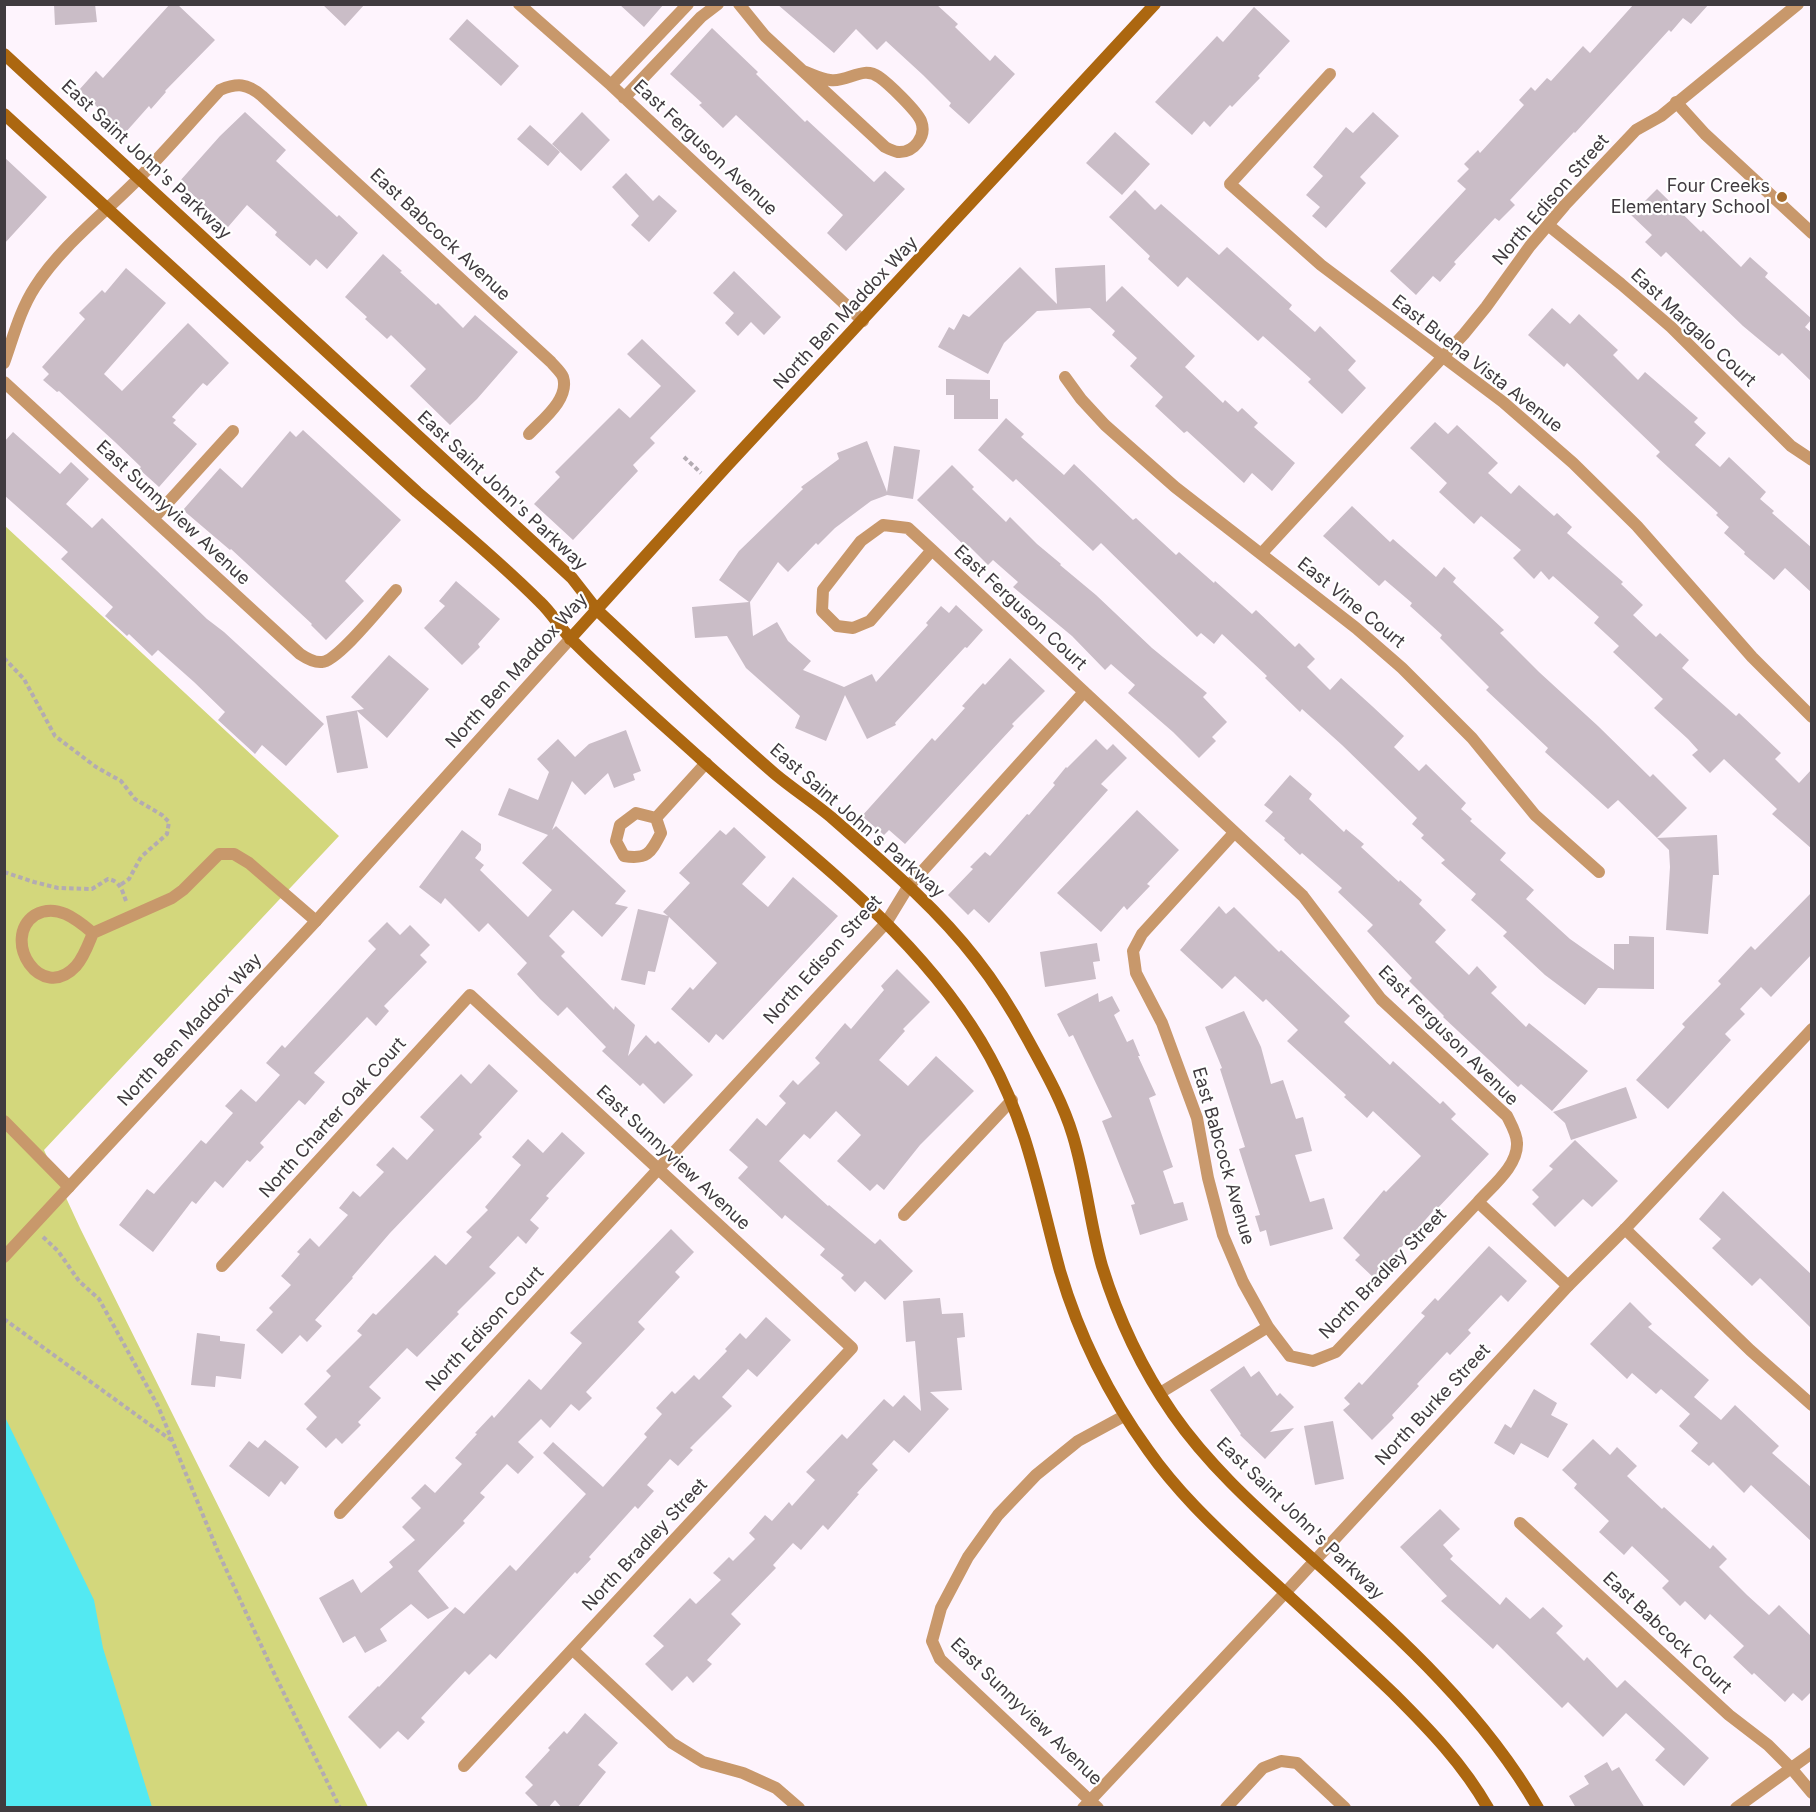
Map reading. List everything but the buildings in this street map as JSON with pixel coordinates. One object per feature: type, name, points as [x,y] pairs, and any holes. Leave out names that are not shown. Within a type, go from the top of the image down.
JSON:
[{"type":"main road","name":"North Ben Maddox Way","points":[[570,639],[1155,4]]},
{"type":"main road","name":"East Saint John's Parkway","points":[[4,54],[572,578],[597,610],[777,775],[828,815],[908,887],[956,936],[994,984],[1026,1036],[1060,1104],[1073,1135],[1102,1265],[1129,1337],[1160,1393],[1184,1429],[1222,1472],[1442,1681],[1519,1773],[1538,1808]]},
{"type":"main road","points":[[4,114],[409,484],[476,540],[541,602],[570,639],[885,922],[931,972],[958,1006],[989,1055],[1012,1100],[1030,1149],[1060,1271],[1076,1319],[1098,1369],[1124,1416],[1181,1492],[1213,1526],[1375,1676],[1434,1735],[1475,1785],[1488,1808]]},
{"type":"street","name":"East Ferguson Avenue","points":[[519,4],[610,85],[863,321]]},
{"type":"street","points":[[610,85],[688,4]]},
{"type":"street","points":[[624,98],[701,17],[718,4]]},
{"type":"street","points":[[739,4],[765,36],[885,147],[896,152],[906,151],[916,145],[922,134],[922,122],[916,113],[878,76],[867,72],[856,73],[844,80],[830,80],[803,71]]},
{"type":"street","name":"North Edison Street","points":[[1261,554],[1442,357],[1486,307],[1530,246],[1636,130],[1661,116],[1798,4]]},
{"type":"street","name":"East Buena Vista Avenue","points":[[1330,74],[1230,184],[1321,265],[1503,402],[1597,487],[1637,526],[1752,657],[1812,717]]},
{"type":"street","name":"East Babcock Avenue","points":[[139,179],[220,90],[235,84],[254,89],[551,362],[562,377],[563,393],[553,409],[529,434]]},
{"type":"street","points":[[1676,102],[1705,134],[1812,233]]},
{"type":"street","points":[[4,363],[20,318],[35,287],[57,259],[106,207],[139,179]]},
{"type":"street","name":"East Margalo Court","points":[[1548,225],[1671,327],[1791,446],[1812,460]]},
{"type":"street","name":"East Vine Court","points":[[1065,376],[1081,399],[1105,425],[1175,487],[1356,628],[1402,668],[1472,738],[1535,815],[1599,872]]},
{"type":"street","name":"East Sunnyview Avenue","points":[[4,382],[300,654],[311,661],[322,663],[328,661],[343,649],[396,590]]},
{"type":"street","points":[[153,519],[233,431]]},
{"type":"street","name":"East Ferguson Court","points":[[932,550],[870,621],[853,628],[837,626],[822,611],[823,590],[861,541],[883,525],[908,528],[932,550],[1084,692]]},
{"type":"street","name":"North Ben Maddox Way","points":[[4,1257],[316,921],[570,639]]},
{"type":"street","name":"East Ferguson Avenue","points":[[1084,692],[1303,896],[1382,999],[1507,1116],[1517,1141],[1516,1153],[1512,1164],[1478,1202]]},
{"type":"street","name":"North Edison Street","points":[[657,1169],[885,922],[908,887],[1084,692]]},
{"type":"street","points":[[656,818],[706,763]]},
{"type":"street","name":"East Babcock Avenue","points":[[1234,833],[1142,934],[1133,951],[1136,973],[1162,1023],[1197,1118],[1208,1178],[1223,1235],[1243,1282],[1268,1327]]},
{"type":"street","points":[[93,933],[77,920],[59,910],[42,911],[29,918],[20,929],[17,941],[26,965],[38,975],[51,978],[63,976],[75,967],[86,952],[93,933],[172,897],[183,890],[219,854],[234,854],[249,862],[316,921]]},
{"type":"street","name":"East Sunnyview Avenue","points":[[470,995],[852,1348]]},
{"type":"street","name":"North Charter Oak Court","points":[[222,1266],[470,995]]},
{"type":"street","name":"North Burke Street","points":[[1090,1805],[1568,1286],[1812,1029]]},
{"type":"street","points":[[904,1215],[1012,1100]]},
{"type":"street","points":[[4,1121],[69,1187]]},
{"type":"street","name":"North Edison Court","points":[[340,1513],[657,1169]]},
{"type":"street","points":[[1478,1202],[1568,1286]]},
{"type":"street","name":"North Bradley Street","points":[[1268,1327],[1290,1356],[1313,1361],[1335,1352],[1478,1202]]},
{"type":"street","points":[[1625,1228],[1750,1350],[1812,1405]]},
{"type":"street","points":[[1160,1393],[1268,1327]]},
{"type":"street","name":"North Bradley Street","points":[[465,1766],[852,1348]]},
{"type":"street","name":"East Sunnyview Avenue","points":[[1090,1805],[940,1659],[932,1641],[941,1608],[962,1567],[998,1515],[1036,1475],[1078,1441],[1124,1416]]},
{"type":"street","name":"East Babcock Court","points":[[1520,1523],[1729,1715],[1768,1745],[1791,1768]]},
{"type":"street","points":[[573,1650],[672,1743],[703,1762],[743,1773],[776,1788],[799,1808]]},
{"type":"street","points":[[1736,1808],[1812,1753]]},
{"type":"street","points":[[1226,1808],[1263,1768],[1281,1761],[1297,1763],[1345,1808]]},
{"type":"street","points":[[1791,1768],[1812,1793]]},
{"type":"path","points":[[684,457],[712,483]]},
{"type":"path","points":[[4,658],[24,679],[55,736],[96,767],[121,781],[135,799],[162,815],[169,822],[167,834],[141,857],[129,879],[120,885]]},
{"type":"path","points":[[4,872],[58,888],[92,889],[108,879],[116,880],[132,915]]},
{"type":"path","points":[[32,1227],[58,1251],[79,1281],[99,1299],[158,1406],[219,1554],[340,1808]]},
{"type":"path","points":[[4,1319],[172,1441]]},
{"type":"green space","points":[[4,525],[339,836],[44,1150],[80,1228],[368,1807],[5,1807]]},
{"type":"water","points":[[4,1415],[94,1600],[103,1648],[152,1807],[5,1807]]},
{"type":"place","name":"Four Creeks Elementary School","points":[[1782,197]]}]
